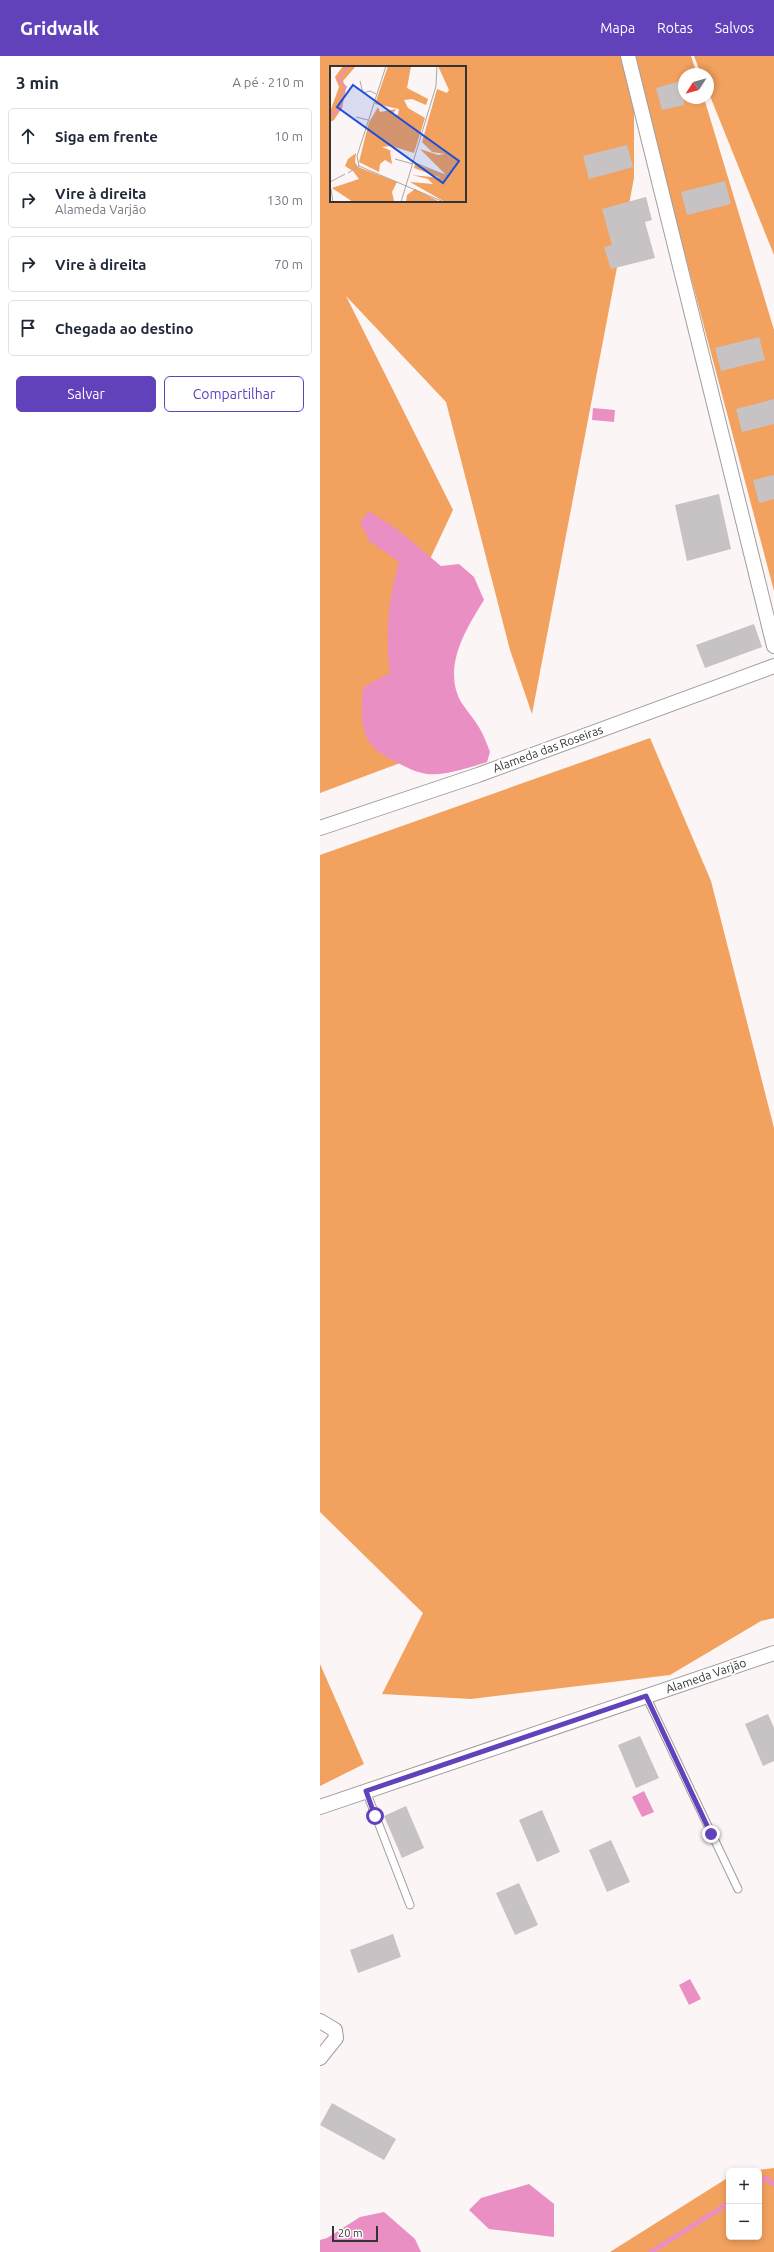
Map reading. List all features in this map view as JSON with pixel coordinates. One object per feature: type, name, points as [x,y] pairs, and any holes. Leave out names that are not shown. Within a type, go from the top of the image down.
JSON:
[{"type":"street","points":[[628,56],[774,646]]},
{"type":"street","name":"Alameda das Roseiras","points":[[320,828],[478,775],[774,666]]},
{"type":"street","name":"Alameda Varjão","points":[[320,1806],[774,1653]]},
{"type":"street","points":[[320,2021],[335,2030],[336,2038],[320,2058]]},
{"type":"lane","points":[[646,1696],[738,1889]]},
{"type":"lane","points":[[366,1791],[410,1904]]},
{"type":"shaded area","points":[[320,56],[691,56],[695,68],[678,68],[678,104],[706,104],[774,330],[774,591],[634,62],[634,178],[532,714],[510,650],[446,402],[346,296],[453,510],[407,608],[416,757],[320,793]]},
{"type":"shaded area","points":[[694,56],[774,56],[774,255],[713,104],[714,68],[699,68]]},
{"type":"shaded area","points":[[593,408],[615,410],[614,422],[592,420]]},
{"type":"shaded area","points":[[369,511],[397,529],[441,566],[459,564],[474,577],[484,600],[464,636],[455,662],[454,675],[456,689],[461,702],[476,722],[489,749],[490,752],[487,762],[446,773],[422,773],[384,756],[375,749],[364,732],[362,722],[363,687],[390,673],[388,658],[388,617],[392,590],[399,562],[369,541],[360,522]]},
{"type":"shaded area","points":[[650,738],[711,881],[774,1128],[774,1618],[761,1621],[670,1675],[471,1699],[382,1694],[423,1613],[320,1512],[320,855]]},
{"type":"shaded area","points":[[320,1664],[364,1764],[320,1786]]},
{"type":"shaded area","points":[[644,1791],[654,1812],[642,1817],[632,1797]]},
{"type":"shaded area","points":[[690,1979],[701,1999],[689,2005],[679,1985]]},
{"type":"shaded area","points":[[774,2168],[774,2252],[610,2252],[726,2179],[726,2240],[762,2240],[762,2169]]},
{"type":"shaded area","points":[[529,2184],[554,2204],[554,2237],[489,2229],[469,2210],[481,2198]]},
{"type":"shaded area","points":[[384,2212],[415,2239],[421,2252],[320,2252],[320,2240],[327,2238],[360,2217]]},
{"type":"building","points":[[678,82],[678,104],[684,105],[662,110],[656,88]]},
{"type":"building","points":[[627,145],[633,167],[589,179],[583,156]]},
{"type":"building","points":[[725,181],[731,204],[687,215],[681,192]]},
{"type":"building","points":[[646,197],[652,220],[645,222],[655,258],[611,269],[604,247],[612,245],[602,209]]},
{"type":"building","points":[[759,337],[765,360],[721,371],[715,348]]},
{"type":"building","points":[[774,399],[774,424],[742,432],[736,409]]},
{"type":"building","points":[[774,475],[774,499],[759,503],[753,480]]},
{"type":"building","points":[[719,494],[731,549],[687,561],[675,505]]},
{"type":"building","points":[[754,624],[762,647],[705,668],[696,645]]},
{"type":"building","points":[[768,1714],[774,1728],[774,1761],[763,1766],[745,1724]]},
{"type":"building","points":[[640,1736],[659,1778],[636,1788],[618,1745]]},
{"type":"building","points":[[406,1806],[424,1848],[402,1858],[384,1816]]},
{"type":"building","points":[[542,1810],[560,1852],[537,1862],[519,1820]]},
{"type":"building","points":[[611,1840],[630,1882],[607,1892],[589,1850]]},
{"type":"building","points":[[519,1883],[538,1925],[515,1935],[496,1893]]},
{"type":"building","points":[[393,1934],[401,1957],[358,1973],[350,1950]]},
{"type":"building","points":[[332,2103],[396,2139],[384,2160],[320,2125]]},
{"type":"waterway","points":[[762,2181],[767,2178],[774,2185]]},
{"type":"waterway","points":[[651,2252],[727,2204]]},
{"type":"route","points":[[375,1816],[366,1791],[646,1696],[711,1834]]}]
